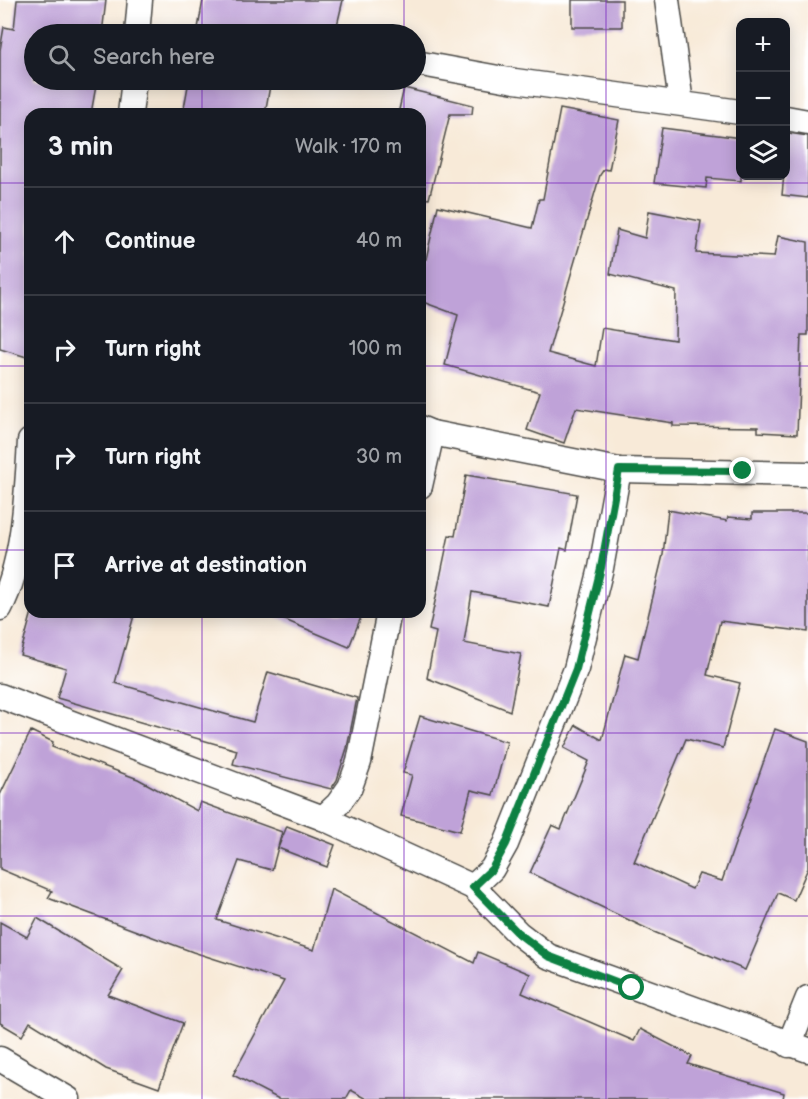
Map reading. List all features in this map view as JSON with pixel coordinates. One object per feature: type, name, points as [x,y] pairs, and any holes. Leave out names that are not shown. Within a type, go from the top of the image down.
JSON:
[{"type":"street","points":[[138,24],[140,0]]},
{"type":"street","points":[[668,0],[681,103]]},
{"type":"street","points":[[426,65],[515,81],[736,111]]},
{"type":"street","points":[[131,108],[133,90]]},
{"type":"street","points":[[790,119],[808,122]]},
{"type":"street","points":[[426,431],[619,470],[808,474]]},
{"type":"street","points":[[473,887],[492,869],[506,844],[576,669],[601,568],[619,470]]},
{"type":"street","points":[[0,608],[9,590],[21,533],[24,502]]},
{"type":"street","points":[[323,818],[350,787],[359,762],[388,618]]},
{"type":"street","points":[[0,696],[323,818],[473,887],[518,933],[548,956],[799,1048],[808,998]]},
{"type":"street","points":[[0,1059],[68,1099]]},
{"type":"building","points":[[17,0],[106,0],[103,24],[24,24],[24,90],[95,90],[92,108],[24,108],[24,356],[0,349],[0,50],[4,27],[14,29]]},
{"type":"building","points":[[203,0],[343,0],[337,24],[199,24]]},
{"type":"building","points":[[572,0],[622,0],[622,27],[572,27]]},
{"type":"building","points":[[187,90],[269,90],[266,108],[184,108]]},
{"type":"building","points":[[404,90],[412,90],[473,105],[472,114],[450,114],[429,199],[426,199],[426,108],[399,108]]},
{"type":"building","points":[[560,109],[619,120],[609,170],[604,169],[600,175],[548,353],[596,366],[602,328],[675,340],[676,291],[610,274],[617,230],[645,238],[649,211],[701,221],[696,253],[774,257],[778,236],[808,242],[808,335],[801,335],[797,434],[758,432],[758,427],[673,426],[673,423],[576,408],[564,443],[527,430],[540,392],[445,365],[458,315],[426,303],[426,259],[438,206],[532,228],[539,199],[543,199]]},
{"type":"building","points":[[662,128],[736,137],[736,180],[741,181],[707,178],[706,188],[654,183]]},
{"type":"building","points":[[790,133],[808,136],[808,198],[782,195],[783,180],[790,180]]},
{"type":"building","points":[[466,475],[577,494],[567,550],[561,548],[549,607],[472,592],[464,643],[521,654],[510,711],[427,678],[436,632],[429,630],[449,535],[455,536]]},
{"type":"building","points":[[668,510],[727,521],[728,517],[752,519],[752,513],[808,513],[808,632],[720,621],[707,675],[740,683],[723,748],[686,739],[634,862],[692,889],[699,874],[722,881],[775,729],[808,741],[808,868],[794,900],[778,893],[745,970],[654,932],[530,873],[552,825],[561,829],[589,761],[564,748],[576,725],[602,740],[625,654],[638,658],[663,555]]},
{"type":"building","points":[[30,618],[133,618],[115,683],[253,722],[268,672],[357,698],[347,748],[337,780],[331,789],[233,764],[237,750],[57,698],[66,668],[20,655]]},
{"type":"building","points":[[280,618],[361,618],[349,647]]},
{"type":"building","points":[[420,716],[507,742],[493,795],[471,790],[460,831],[401,816],[412,775],[403,773]]},
{"type":"building","points":[[31,731],[53,742],[52,747],[138,779],[197,811],[200,802],[282,832],[272,870],[239,861],[217,920],[314,950],[331,889],[474,963],[478,952],[530,974],[522,993],[634,1041],[640,1029],[692,1056],[688,1064],[784,1093],[783,1099],[367,1099],[351,1090],[346,1099],[279,1099],[233,1075],[284,981],[193,952],[48,898],[52,891],[0,869],[0,795]]},
{"type":"building","points":[[287,826],[335,845],[327,867],[278,848]]},
{"type":"building","points":[[37,918],[123,970],[108,995],[183,1023],[159,1088],[106,1069],[30,1022],[22,1036],[0,1023],[0,922],[27,937]]},
{"type":"route","points":[[632,988],[548,956],[518,933],[473,887],[492,869],[506,844],[576,669],[601,568],[619,470],[743,471]]}]
